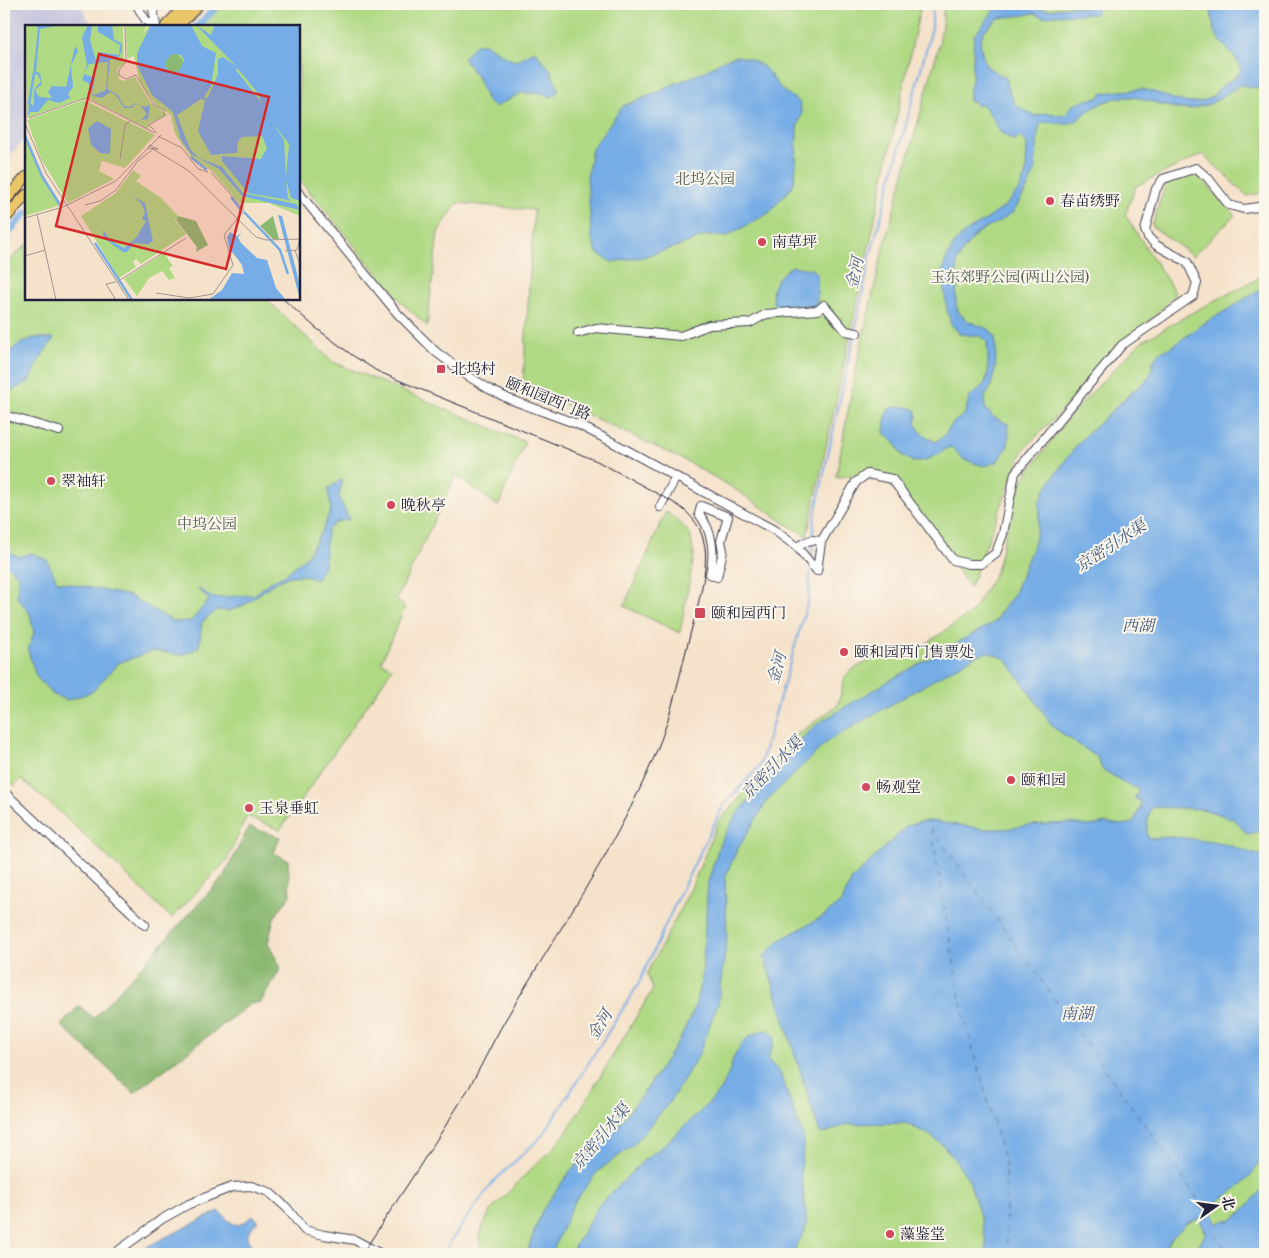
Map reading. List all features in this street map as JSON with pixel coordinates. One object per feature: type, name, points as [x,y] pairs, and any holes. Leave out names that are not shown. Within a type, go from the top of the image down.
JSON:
[{"type":"main road","points":[[167,25],[187,4]]},
{"type":"main road","points":[[179,25],[199,4]]},
{"type":"main road","points":[[4,202],[25,179]]},
{"type":"main road","points":[[4,220],[25,196]]},
{"type":"street","points":[[136,4],[150,25]]},
{"type":"street","points":[[150,4],[153,9],[156,25]]},
{"type":"street","points":[[797,547],[816,540],[856,482],[866,474],[892,479],[953,560],[969,564],[981,564],[996,554],[1003,534],[1015,473],[1122,345],[1193,296],[1197,283],[1187,262],[1156,245],[1148,237],[1146,230],[1156,189],[1163,179],[1196,168],[1208,178],[1229,205],[1244,210],[1265,206]]},
{"type":"street","name":"颐和园西门路","points":[[300,194],[398,314],[448,362],[468,376],[509,399],[577,424],[774,530],[797,547],[817,571],[816,540]]},
{"type":"street","points":[[578,333],[596,328],[681,336],[709,325],[750,323],[766,314],[818,310],[824,305],[846,331],[855,333]]},
{"type":"street","points":[[4,415],[59,431]]},
{"type":"street","points":[[660,507],[676,477]]},
{"type":"street","points":[[701,506],[728,517],[721,541],[723,551],[717,577],[710,574],[713,562],[712,543],[704,520],[699,514],[701,506]]},
{"type":"street","points":[[4,792],[145,925]]},
{"type":"street","points":[[114,1254],[162,1219],[189,1204],[232,1187],[251,1186],[269,1192],[287,1208],[304,1230],[324,1236],[356,1240],[381,1254]]},
{"type":"shaded area","points":[[4,4],[80,4],[91,25],[25,25],[25,139],[4,161]]},
{"type":"green space","name":"北坞公园","points":[[223,4],[921,4],[807,536],[735,489],[688,462],[523,384],[534,210],[457,203],[438,232],[427,326],[401,302],[300,180],[300,25],[202,25]]},
{"type":"green space","name":"玉东郊野公园(两山公园)","points":[[943,4],[1265,4],[1265,192],[1247,196],[1203,154],[1136,186],[1125,215],[1176,294],[1023,450],[970,587],[883,474],[836,477],[855,372],[881,258],[939,45]]},
{"type":"green space","points":[[1196,173],[1235,215],[1193,256],[1152,226],[1166,183]]},
{"type":"green space","name":"中坞公园","points":[[25,245],[25,300],[267,300],[333,362],[525,442],[498,506],[456,475],[396,600],[405,607],[381,662],[392,668],[382,684],[280,830],[247,816],[227,860],[172,918],[59,811],[21,779],[14,786],[4,776],[4,267]]},
{"type":"green space","name":"颐和园","points":[[1265,275],[1265,1254],[481,1254],[479,1236],[490,1211],[553,1149],[568,1130],[653,989],[647,974],[692,886],[718,822],[794,737],[838,705],[845,677],[850,671],[888,651],[913,653],[972,612],[996,572],[1017,487],[1071,414],[1141,342],[1195,311]]},
{"type":"green space","points":[[666,512],[690,534],[694,556],[680,633],[624,606]]},
{"type":"green space","points":[[249,827],[280,837],[274,853],[288,860],[290,895],[274,918],[268,943],[281,968],[261,1002],[250,1004],[134,1093],[61,1025],[79,1006],[94,1018],[223,877]]},
{"type":"water","points":[[1037,4],[1038,7],[1043,9],[1052,9],[1071,6],[1081,8],[1087,4],[1100,4],[1095,14],[1043,17],[1034,13],[998,18],[984,31],[980,41],[987,67],[1006,78],[1015,105],[1035,116],[1047,113],[1065,116],[1073,105],[1111,92],[1143,89],[1189,103],[1201,102],[1212,97],[1222,86],[1236,77],[1241,70],[1236,58],[1220,41],[1214,31],[1210,4],[1265,4],[1265,89],[1240,85],[1210,104],[1191,109],[1178,109],[1135,97],[1119,97],[1104,102],[1088,111],[1076,121],[1067,124],[1041,122],[1038,133],[1035,171],[1018,204],[1013,212],[976,234],[957,262],[956,305],[959,313],[968,321],[990,330],[995,337],[995,369],[991,386],[985,398],[985,408],[993,417],[1008,424],[1008,446],[998,461],[985,466],[963,459],[952,447],[926,460],[913,462],[902,455],[895,443],[884,433],[886,416],[889,409],[902,407],[916,410],[916,424],[921,433],[935,442],[942,438],[954,422],[964,415],[970,397],[985,383],[988,373],[987,341],[980,336],[960,334],[951,324],[947,310],[942,273],[946,259],[955,242],[970,229],[1003,208],[1020,189],[1026,173],[1027,144],[1021,137],[1013,140],[1000,132],[983,104],[977,106],[973,101],[969,102],[974,36],[998,5]]},
{"type":"water","points":[[476,44],[486,44],[515,61],[535,51],[551,71],[559,91],[551,97],[542,93],[521,93],[495,107],[487,101],[478,78],[463,58]]},
{"type":"water","points":[[737,56],[750,59],[764,67],[782,90],[799,102],[802,113],[797,128],[796,166],[794,181],[790,190],[769,213],[725,237],[707,235],[642,257],[612,262],[597,253],[592,239],[587,178],[592,149],[606,129],[623,106],[705,71],[723,60]]},
{"type":"water","points":[[792,266],[811,269],[817,273],[817,303],[812,307],[776,309],[772,295],[775,284],[781,275]]},
{"type":"water","name":"颐和园","points":[[1265,287],[1265,824],[1259,826],[1258,832],[1247,834],[1234,819],[1216,813],[1202,809],[1154,807],[1150,810],[1147,836],[1151,839],[1168,837],[1187,838],[1228,845],[1254,854],[1265,855],[1265,1151],[1253,1173],[1236,1189],[1219,1200],[1212,1208],[1216,1224],[1225,1220],[1230,1221],[1240,1214],[1265,1187],[1265,1254],[1186,1254],[1200,1244],[1206,1233],[1199,1218],[1186,1224],[1172,1238],[1161,1254],[986,1254],[986,1241],[981,1219],[969,1180],[943,1145],[928,1134],[905,1123],[848,1124],[825,1133],[820,1133],[764,956],[780,940],[822,917],[841,903],[852,879],[907,826],[931,821],[984,829],[1069,823],[1089,826],[1106,823],[1123,825],[1133,823],[1140,809],[1141,801],[1135,799],[1138,793],[1137,788],[1131,787],[1102,769],[1097,757],[1054,728],[1006,659],[988,652],[975,656],[828,741],[769,798],[737,850],[725,878],[727,937],[718,1003],[698,1056],[669,1103],[632,1146],[598,1171],[573,1204],[552,1254],[528,1254],[530,1243],[542,1211],[570,1171],[614,1131],[648,1087],[680,1039],[695,1007],[702,976],[708,882],[720,843],[735,817],[788,752],[817,724],[892,679],[995,622],[1013,596],[1035,541],[1040,512],[1039,504],[1044,492],[1080,441],[1145,382],[1159,353]]},
{"type":"water","points":[[33,338],[54,338],[39,360],[28,382],[9,392],[4,405],[4,357],[18,345]]},
{"type":"water","points":[[342,479],[339,498],[349,519],[337,522],[327,531],[324,565],[316,580],[303,575],[290,576],[274,583],[244,605],[229,611],[217,610],[202,622],[199,647],[183,655],[153,651],[118,663],[92,692],[67,700],[52,694],[36,676],[28,650],[34,633],[30,614],[17,597],[18,576],[8,566],[4,565],[4,549],[19,557],[31,553],[47,560],[57,581],[130,596],[174,622],[191,621],[209,600],[198,588],[212,598],[254,595],[271,581],[286,574],[307,556],[323,529],[331,510],[328,489]]},
{"type":"water","points":[[764,1030],[770,1031],[775,1037],[768,1059],[779,1070],[804,1139],[801,1172],[807,1224],[803,1235],[795,1247],[798,1254],[570,1254],[599,1205],[643,1161],[664,1145],[703,1109],[719,1092],[742,1043],[750,1036]]},
{"type":"water","points":[[219,1211],[231,1223],[235,1224],[242,1223],[253,1215],[258,1221],[249,1231],[247,1238],[260,1254],[140,1254],[148,1246]]},
{"type":"waterway","points":[[199,25],[219,4]]},
{"type":"waterway","name":"金河","points":[[855,329],[870,257],[932,28],[932,4]]},
{"type":"waterway","points":[[4,238],[25,214]]},
{"type":"waterway","name":"金河","points":[[813,537],[814,519],[854,334]]},
{"type":"waterway","name":"金河","points":[[811,560],[813,542]]},
{"type":"waterway","name":"金河","points":[[443,1254],[493,1182],[543,1135],[638,985],[723,806],[760,766],[808,601],[811,567]]},
{"type":"ferry route","points":[[931,828],[1197,1198],[1219,1241],[1233,1254]]},
{"type":"ferry route","points":[[931,829],[962,1010],[1005,1163],[1007,1254]]},
{"type":"tram line","points":[[284,300],[316,328],[377,371],[597,461],[671,501],[688,513],[700,529],[705,552],[704,575],[699,599],[671,709],[655,755],[622,825],[584,892],[503,1024],[469,1088],[362,1254]]},
{"type":"place","name":"春苗绣野","points":[[1050,201]]},
{"type":"place","name":"南草坪","points":[[762,242]]},
{"type":"place","name":"北坞村","points":[[441,369]]},
{"type":"place","name":"翠袖轩","points":[[51,481]]},
{"type":"place","name":"晚秋亭","points":[[391,505]]},
{"type":"place","name":"颐和园西门","points":[[700,613]]},
{"type":"place","name":"颐和园西门售票处","points":[[844,652]]},
{"type":"place","name":"颐和园","points":[[1011,780]]},
{"type":"place","name":"畅观堂","points":[[866,787]]},
{"type":"place","name":"玉泉垂虹","points":[[249,808]]},
{"type":"place","name":"藻鉴堂","points":[[890,1234]]},
{"type":"water label","name":"京密引水渠","points":[[1111,546]]},
{"type":"water label","name":"西湖","points":[[1138,626]]},
{"type":"water label","name":"京密引水渠","points":[[772,768]]},
{"type":"water label","name":"南湖","points":[[1077,1014]]},
{"type":"water label","name":"京密引水渠","points":[[601,1137]]}]
